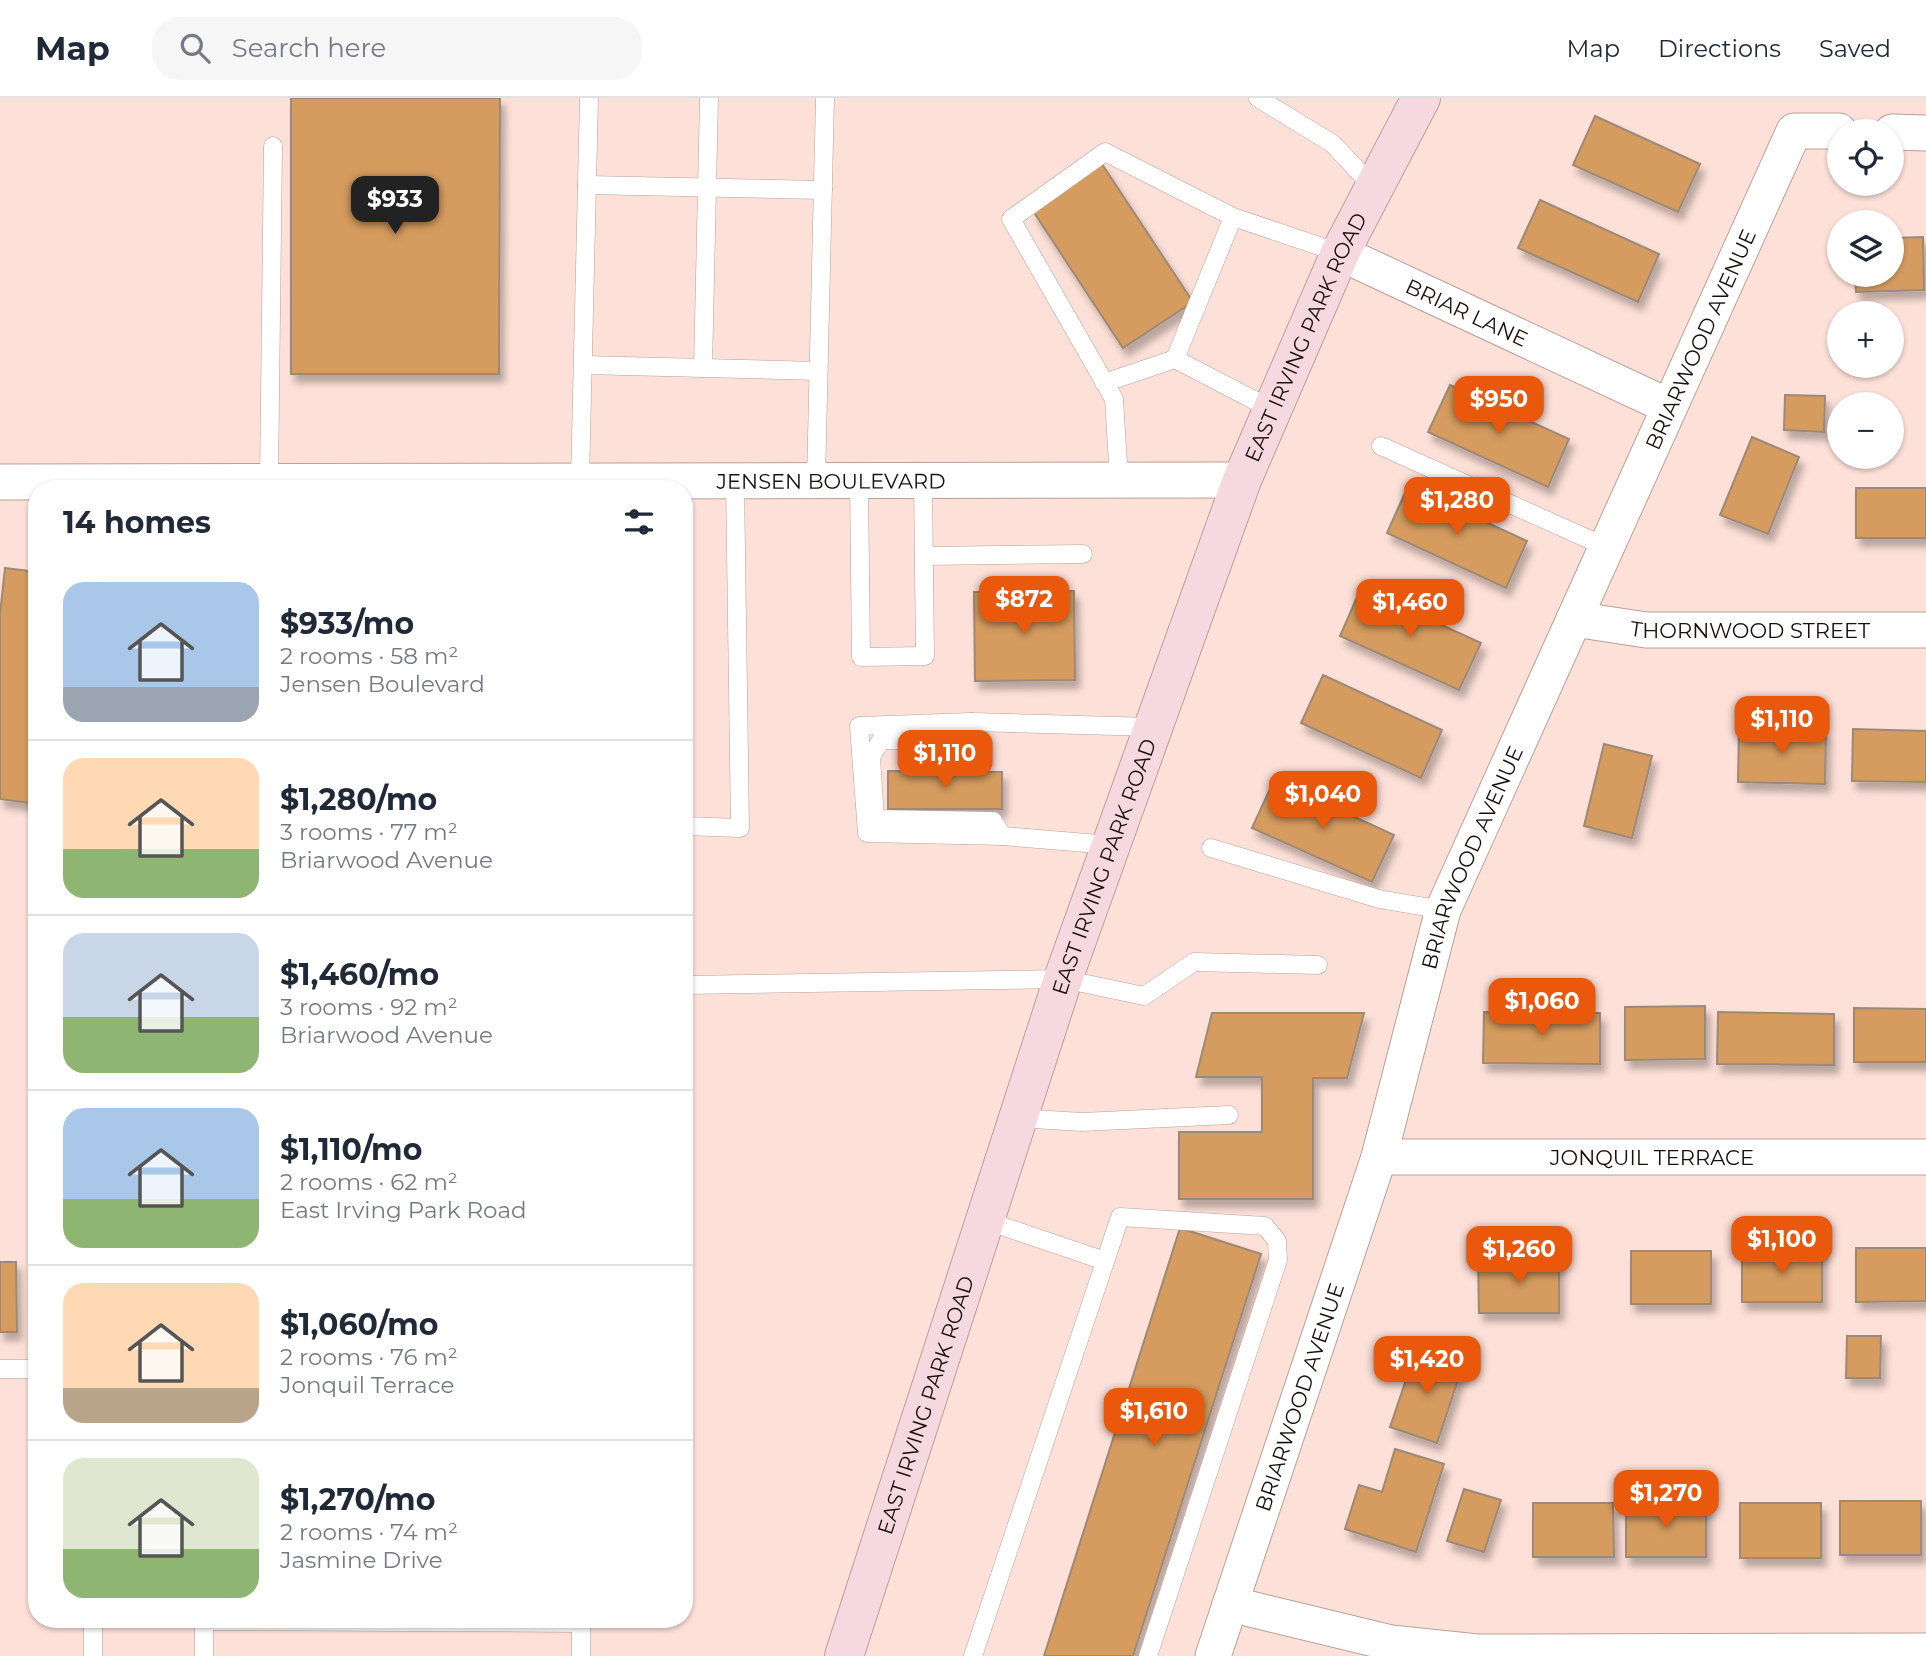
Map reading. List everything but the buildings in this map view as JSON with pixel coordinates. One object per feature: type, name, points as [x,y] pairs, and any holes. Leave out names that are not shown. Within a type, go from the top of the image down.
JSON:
[{"type":"main road","name":"EAST IRVING PARK ROAD","points":[[844,1656],[1063,979],[1242,481],[1340,253],[1421,98]]},
{"type":"street","name":"BRIARWOOD AVENUE","points":[[1213,1656],[1379,1157],[1443,910],[1794,131],[1827,131]]},
{"type":"street","points":[[1904,132],[1926,133]]},
{"type":"street","name":"BRIAR LANE","points":[[1340,253],[1668,406]]},
{"type":"street","name":"JENSEN BOULEVARD","points":[[693,482],[1242,481]]},
{"type":"street","name":"JENSEN BOULEVARD","points":[[0,482],[28,483]]},
{"type":"street","name":"THORNWOOD STREET","points":[[1574,619],[1646,630],[1926,630]]},
{"type":"street","name":"JONQUIL TERRACE","points":[[1379,1157],[1926,1157]]},
{"type":"street","points":[[1230,1604],[1391,1643],[1477,1652],[1926,1651]]},
{"type":"lane","points":[[571,480],[583,365],[589,98]]},
{"type":"lane","points":[[703,368],[709,98]]},
{"type":"lane","points":[[816,481],[825,98]]},
{"type":"lane","points":[[1258,98],[1334,144],[1374,188]]},
{"type":"lane","points":[[269,480],[273,146]]},
{"type":"lane","points":[[1119,481],[1114,400],[1010,219],[1105,152],[1233,217],[1340,253]]},
{"type":"lane","points":[[587,185],[822,190]]},
{"type":"lane","points":[[1175,359],[1233,217]]},
{"type":"lane","points":[[1104,383],[1175,359],[1273,410]]},
{"type":"lane","points":[[583,365],[818,370]]},
{"type":"lane","points":[[1381,446],[1606,547]]},
{"type":"lane","points":[[693,826],[740,828],[735,481]]},
{"type":"lane","points":[[859,481],[861,657],[925,656],[923,481]]},
{"type":"lane","points":[[924,556],[1083,554]]},
{"type":"lane","points":[[1110,845],[1003,836],[867,833],[859,726],[971,722],[1153,727]]},
{"type":"lane","points":[[971,722],[960,742],[881,740],[872,757],[875,819],[993,821],[1003,836]]},
{"type":"lane","points":[[1211,848],[1379,899],[1443,910]]},
{"type":"lane","points":[[693,985],[1063,979],[1144,996],[1194,962],[1318,965]]},
{"type":"lane","points":[[1017,1118],[1082,1122],[1229,1115]]},
{"type":"lane","points":[[973,1656],[1120,1217],[1265,1226],[1277,1241],[1278,1260],[1148,1656]]},
{"type":"lane","points":[[984,1220],[1105,1261]]},
{"type":"lane","points":[[0,1369],[28,1369]]},
{"type":"lane","points":[[93,1628],[93,1656]]},
{"type":"lane","points":[[204,1628],[204,1656]]},
{"type":"lane","points":[[581,1628],[581,1656]]}]
